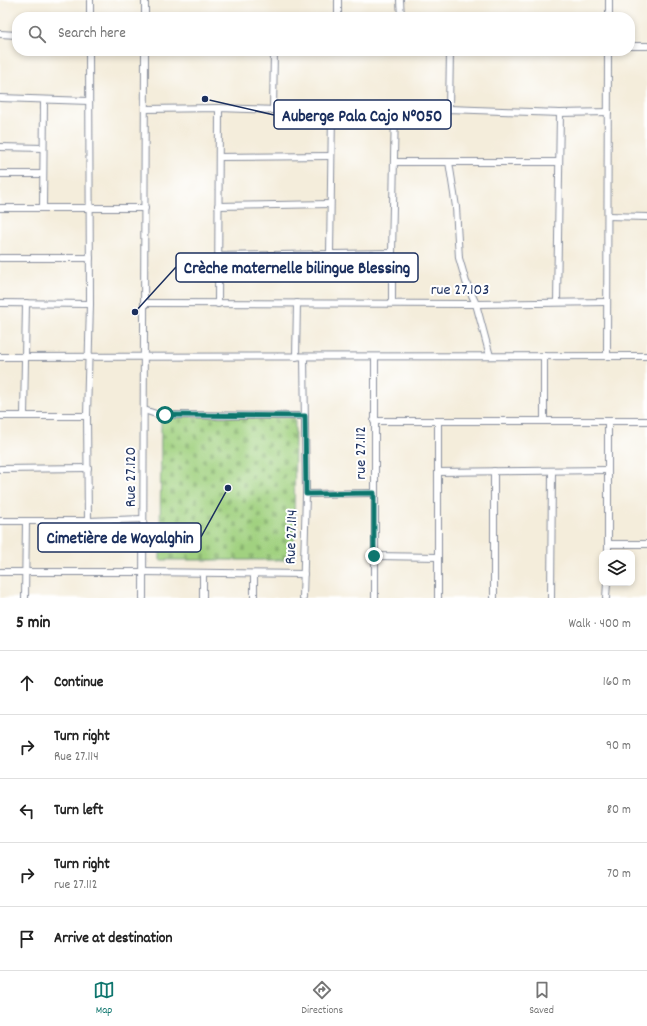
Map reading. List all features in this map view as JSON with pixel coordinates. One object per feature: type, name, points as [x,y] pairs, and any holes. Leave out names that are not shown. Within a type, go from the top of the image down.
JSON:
[{"type":"street","points":[[90,0],[90,12]]},
{"type":"street","points":[[144,0],[144,12]]},
{"type":"street","points":[[338,0],[338,12]]},
{"type":"street","points":[[400,0],[400,12]]},
{"type":"street","points":[[609,0],[609,12]]},
{"type":"street","points":[[0,34],[12,35]]},
{"type":"street","points":[[635,46],[647,46]]},
{"type":"street","points":[[88,521],[87,416],[90,304],[89,56]]},
{"type":"street","name":"Rue 27.120","points":[[143,598],[144,56]]},
{"type":"street","points":[[273,110],[274,56]]},
{"type":"street","points":[[449,109],[450,56]]},
{"type":"street","points":[[607,356],[608,56]]},
{"type":"street","points":[[0,98],[89,101]]},
{"type":"street","points":[[43,208],[42,174],[44,100]]},
{"type":"street","points":[[144,109],[219,108],[332,112],[449,109],[608,112]]},
{"type":"street","points":[[218,304],[219,108]]},
{"type":"street","points":[[392,303],[395,110]]},
{"type":"street","points":[[330,254],[332,112]]},
{"type":"street","points":[[557,302],[560,112]]},
{"type":"street","points":[[0,147],[43,148]]},
{"type":"street","points":[[219,157],[331,156]]},
{"type":"street","points":[[394,162],[559,162]]},
{"type":"street","points":[[449,162],[456,207],[459,258],[466,282],[476,304],[487,340],[490,356]]},
{"type":"street","points":[[0,174],[42,174]]},
{"type":"street","points":[[218,206],[330,204]]},
{"type":"street","points":[[0,208],[144,208]]},
{"type":"street","points":[[608,216],[647,217]]},
{"type":"street","points":[[218,256],[392,253]]},
{"type":"street","points":[[0,258],[90,258]]},
{"type":"street","name":"rue 27.103","points":[[144,303],[476,304],[607,302]]},
{"type":"street","points":[[0,303],[90,304]]},
{"type":"street","points":[[24,416],[26,303]]},
{"type":"street","points":[[296,357],[297,303]]},
{"type":"street","points":[[544,356],[544,421]]},
{"type":"street","points":[[0,357],[647,356]]},
{"type":"street","name":"Rue 27.114","points":[[303,598],[306,494],[304,357]]},
{"type":"street","name":"rue 27.112","points":[[374,357],[374,598]]},
{"type":"street","points":[[144,410],[159,415],[305,416]]},
{"type":"street","points":[[0,416],[87,416]]},
{"type":"street","points":[[374,421],[647,421]]},
{"type":"street","points":[[438,421],[438,598]]},
{"type":"street","points":[[608,421],[608,550]]},
{"type":"street","points":[[0,468],[88,468]]},
{"type":"street","points":[[438,472],[608,470]]},
{"type":"street","points":[[551,598],[552,471]]},
{"type":"street","points":[[494,472],[494,598]]},
{"type":"street","points":[[306,494],[374,493]]},
{"type":"street","points":[[0,521],[88,521],[144,519]]},
{"type":"street","points":[[25,598],[26,521]]},
{"type":"street","points":[[609,544],[647,544]]},
{"type":"street","points":[[374,556],[438,557]]},
{"type":"street","points":[[0,572],[304,574]]},
{"type":"street","points":[[203,573],[203,598]]},
{"type":"street","points":[[254,574],[254,598]]},
{"type":"street","points":[[606,598],[607,586]]},
{"type":"green space","points":[[161,416],[295,417],[294,560],[160,560]]},
{"type":"place","name":"Auberge Pala Cajo N°050","points":[[205,99]]},
{"type":"place","name":"Crèche maternelle bilingue Blessing","points":[[135,312]]},
{"type":"place","name":"Cimetière de Wayalghin","points":[[228,488]]},
{"type":"route","points":[[165,415],[305,416],[306,494],[374,493],[374,556]]}]
